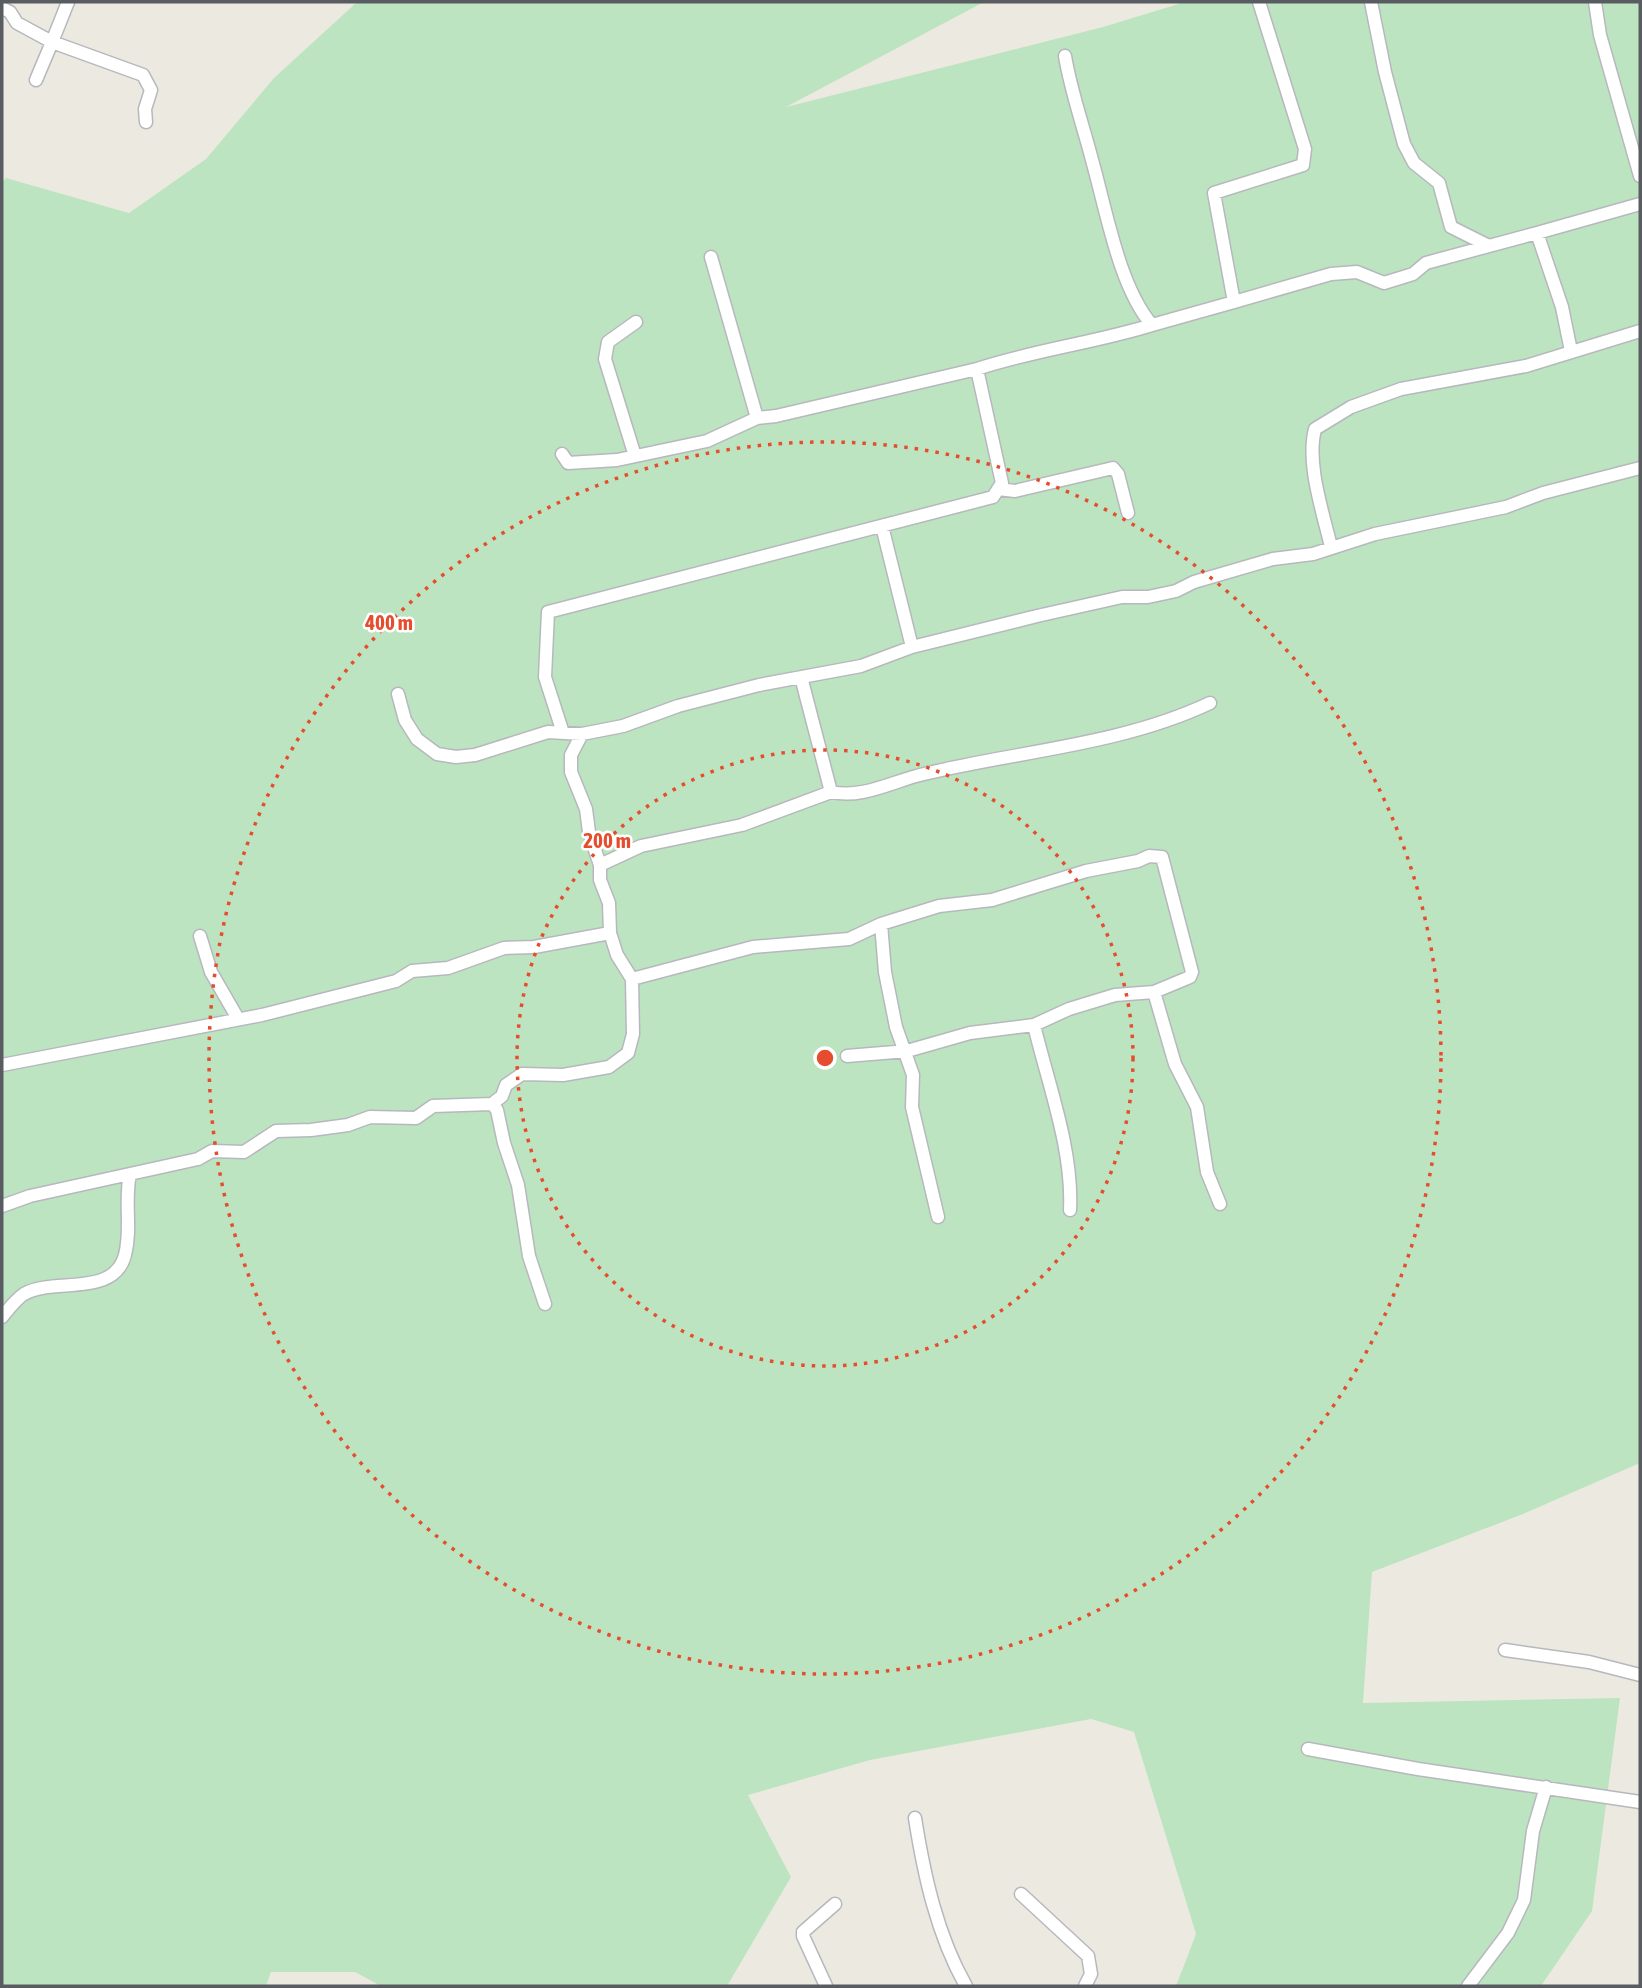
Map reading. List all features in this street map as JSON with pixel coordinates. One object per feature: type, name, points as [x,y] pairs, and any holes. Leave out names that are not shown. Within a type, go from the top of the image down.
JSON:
[{"type":"street","points":[[36,80],[68,2]]},
{"type":"street","points":[[1234,302],[1214,192],[1303,165],[1306,149],[1259,2]]},
{"type":"street","points":[[1371,2],[1397,121],[1409,153],[1414,163],[1439,183],[1451,227],[1489,246]]},
{"type":"street","points":[[1595,2],[1600,35],[1640,176]]},
{"type":"street","points":[[2,8],[10,12],[17,23],[52,42],[143,75],[151,90],[145,109],[146,122]]},
{"type":"street","points":[[1065,56],[1120,261],[1134,297],[1152,325]]},
{"type":"street","points":[[562,454],[568,463],[584,464],[707,442],[757,418],[776,416],[977,369],[1025,354],[1114,337],[1331,274],[1357,272],[1384,283],[1413,274],[1426,263],[1640,204]]},
{"type":"street","points":[[1537,233],[1562,307],[1571,351]]},
{"type":"street","points":[[711,257],[757,418]]},
{"type":"street","points":[[635,456],[605,359],[608,342],[636,322]]},
{"type":"street","points":[[1331,547],[1312,468],[1310,447],[1315,429],[1351,407],[1401,389],[1526,366],[1571,351],[1612,342],[1640,331]]},
{"type":"street","points":[[563,733],[551,705],[545,677],[548,612],[993,497],[1002,483],[977,369]]},
{"type":"street","points":[[998,489],[1015,491],[1112,468],[1118,474],[1128,513]]},
{"type":"street","points":[[398,694],[405,720],[417,739],[437,754],[456,757],[475,755],[548,732],[582,734],[623,726],[678,706],[759,685],[862,666],[912,647],[1122,597],[1148,597],[1175,591],[1224,572],[1273,559],[1313,554],[1375,534],[1506,507],[1543,493],[1640,468]]},
{"type":"street","points":[[882,526],[912,647]]},
{"type":"street","points":[[801,677],[831,792]]},
{"type":"street","points":[[600,865],[641,846],[742,825],[831,792],[872,791],[923,774],[1125,733],[1210,703]]},
{"type":"street","points":[[2,1206],[198,1159],[212,1152],[244,1152],[276,1131],[348,1125],[370,1116],[416,1118],[433,1106],[492,1104],[502,1096],[506,1085],[522,1074],[586,1073],[609,1066],[628,1053],[633,1034],[632,979],[617,956],[610,933],[609,903],[600,880],[600,865],[589,832],[586,809],[571,772],[571,755],[582,734]]},
{"type":"street","points":[[632,979],[753,947],[849,939],[881,924],[939,906],[992,900],[1023,888],[1149,856],[1162,857],[1192,972],[1190,977],[1154,992],[1115,995],[1069,1009],[1034,1025],[970,1033],[907,1051],[848,1056]]},
{"type":"street","points":[[881,924],[885,972],[897,1027],[913,1074],[912,1107],[938,1217]]},
{"type":"street","points":[[2,1065],[310,1004],[396,981],[412,971],[447,968],[465,963],[504,948],[534,947],[610,933]]},
{"type":"street","points":[[200,936],[211,972],[237,1017]]},
{"type":"street","points":[[1154,992],[1175,1064],[1197,1107],[1207,1172],[1220,1204]]},
{"type":"street","points":[[1034,1025],[1061,1133],[1071,1188],[1070,1210]]},
{"type":"street","points":[[492,1104],[497,1110],[503,1143],[518,1185],[529,1256],[545,1304]]},
{"type":"street","points":[[2,1317],[25,1293],[93,1282],[115,1273],[125,1257],[128,1238],[125,1196],[130,1174]]},
{"type":"street","points":[[1505,1650],[1589,1662],[1640,1675]]},
{"type":"street","points":[[1308,1749],[1418,1769],[1640,1802]]},
{"type":"street","points":[[1468,1986],[1508,1933],[1524,1900],[1533,1830],[1546,1787]]},
{"type":"street","points":[[915,1818],[924,1876],[947,1945],[966,1986]]},
{"type":"street","points":[[1021,1894],[1091,1960],[1091,1975],[1085,1986]]},
{"type":"street","points":[[827,1986],[803,1937],[803,1931],[835,1904]]},
{"type":"green space","points":[[357,2],[984,2],[786,107],[1103,27],[1185,2],[1640,2],[1640,1463],[1523,1514],[1372,1572],[1363,1703],[1620,1698],[1592,1911],[1541,1986],[1176,1986],[1196,1934],[1134,1732],[1091,1719],[870,1760],[748,1795],[791,1877],[727,1986],[381,1986],[355,1972],[271,1972],[266,1986],[2,1986],[2,183],[6,178],[129,213],[206,159],[274,78]]}]
